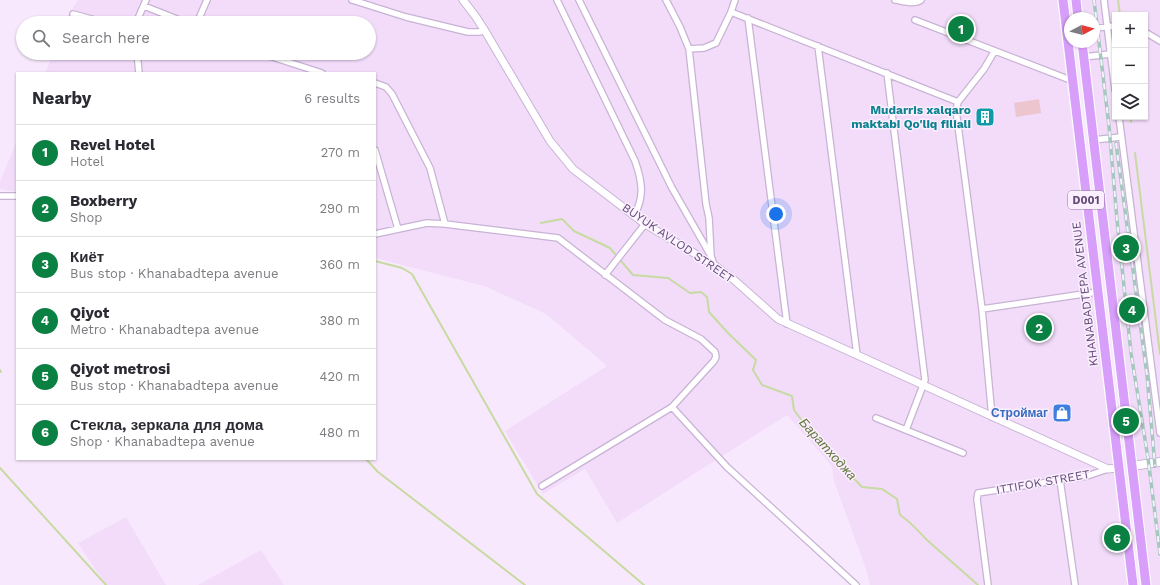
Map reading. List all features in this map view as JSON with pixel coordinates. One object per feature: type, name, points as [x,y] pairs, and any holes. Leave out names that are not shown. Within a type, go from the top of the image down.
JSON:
[{"type":"highway","name":"KHANABADTEPA AVENUE","points":[[1063,0],[1133,585]]},
{"type":"highway","points":[[1076,0],[1077,12]]},
{"type":"highway","name":"D001","points":[[1083,48],[1146,585]]},
{"type":"highway","points":[[1087,204],[1100,202]]},
{"type":"highway","points":[[1118,468],[1132,466]]},
{"type":"main road","points":[[1132,466],[1160,462]]},
{"type":"street","points":[[200,16],[207,0]]},
{"type":"street","points":[[352,0],[406,17],[468,32],[485,31]]},
{"type":"street","name":"BUYUK AVLOD STREET","points":[[463,0],[485,31],[525,101],[557,152],[581,176],[645,224],[714,265],[733,279],[778,319],[787,324],[1108,469],[1118,468]]},
{"type":"street","points":[[557,0],[584,53],[637,166],[642,183],[642,193],[639,207],[634,216]]},
{"type":"street","points":[[579,0],[672,188],[711,256],[714,265]]},
{"type":"street","points":[[666,0],[680,27],[689,49],[706,204],[709,218],[711,256]]},
{"type":"street","points":[[689,49],[704,48],[716,43],[735,0]]},
{"type":"street","points":[[896,0],[917,2],[921,0]]},
{"type":"street","points":[[1104,0],[1114,84]]},
{"type":"street","points":[[139,16],[145,3],[172,16]]},
{"type":"street","points":[[731,12],[958,102]]},
{"type":"street","points":[[73,14],[80,16]]},
{"type":"street","points":[[748,18],[787,324]]},
{"type":"street","points":[[915,20],[994,52],[1073,81]]},
{"type":"street","points":[[1100,27],[1112,26]]},
{"type":"street","points":[[1148,34],[1160,41]]},
{"type":"street","points":[[818,46],[857,355]]},
{"type":"street","points":[[992,417],[982,309],[956,110],[958,102],[984,69],[994,52]]},
{"type":"street","points":[[1084,57],[1110,54]]},
{"type":"street","points":[[138,60],[139,72]]},
{"type":"street","points":[[282,60],[319,72]]},
{"type":"street","points":[[886,73],[925,380],[924,387],[906,430]]},
{"type":"street","points":[[376,83],[386,87],[392,94],[430,168],[445,224]]},
{"type":"street","points":[[1119,120],[1160,433]]},
{"type":"street","points":[[1093,140],[1121,136]]},
{"type":"street","points":[[376,153],[398,229]]},
{"type":"street","points":[[0,196],[16,196]]},
{"type":"street","points":[[376,234],[427,222],[558,238],[665,320],[701,339],[715,352],[716,357],[714,361],[672,407],[542,486]]},
{"type":"street","points":[[605,275],[645,224]]},
{"type":"street","points":[[982,309],[1097,292]]},
{"type":"street","points":[[672,407],[727,467],[856,585]]},
{"type":"street","points":[[876,418],[963,453]]},
{"type":"street","name":"ITTIFOK STREET","points":[[988,585],[977,499],[978,493],[1086,476],[1108,469]]},
{"type":"street","points":[[1060,480],[1075,585]]},
{"type":"shaded area","points":[[78,0],[1057,0],[1127,585],[870,585],[867,572],[834,481],[832,466],[787,415],[617,523],[585,469],[543,494],[505,431],[607,366],[546,314],[484,286],[376,258],[376,72],[45,72],[50,60],[376,60],[376,16],[68,16]]},
{"type":"shaded area","points":[[1076,0],[1160,0],[1160,585],[1146,585],[1083,48],[1100,48],[1100,12],[1077,12]]},
{"type":"shaded area","points":[[1039,99],[1041,113],[1016,117],[1014,103]]},
{"type":"shaded area","points":[[16,142],[16,192],[0,189],[0,182]]},
{"type":"shaded area","points":[[126,517],[166,585],[106,585],[78,543]]},
{"type":"shaded area","points":[[261,550],[284,585],[198,585]]},
{"type":"waterway","name":"Баратходжа","points":[[1118,0],[1120,12]]},
{"type":"waterway","name":"Баратходжа","points":[[1135,153],[1160,354]]},
{"type":"waterway","name":"Баратходжа","points":[[541,223],[562,219],[574,231],[610,248],[633,275],[668,278],[690,293],[701,292],[707,297],[709,312],[756,360],[753,370],[762,385],[792,396],[794,410],[812,434],[862,487],[882,489],[897,499],[900,515],[978,585]]},
{"type":"waterway","points":[[376,261],[402,268],[412,274],[537,494],[644,585]]},
{"type":"waterway","points":[[367,460],[378,472],[525,585]]},
{"type":"waterway","points":[[0,468],[106,585]]},
{"type":"railway","points":[[1094,0],[1109,126],[1131,353],[1148,458],[1160,554]]},
{"type":"railway","points":[[1116,143],[1147,375],[1155,466]]},
{"type":"place","name":"Revel Hotel","points":[[961,29]]},
{"type":"place","name":"Mudarris xalqaro maktabi Qo'liq filiali","points":[[985,117]]},
{"type":"place","name":"Киёт","points":[[1126,248]]},
{"type":"place","name":"Qiyot","points":[[1132,310]]},
{"type":"place","name":"Boxberry","points":[[1039,328]]},
{"type":"place","name":"Строймаг","points":[[1062,413]]},
{"type":"place","name":"Qiyot metrosi","points":[[1126,421]]},
{"type":"place","name":"Стекла, зеркала для дома","points":[[1117,538]]}]
